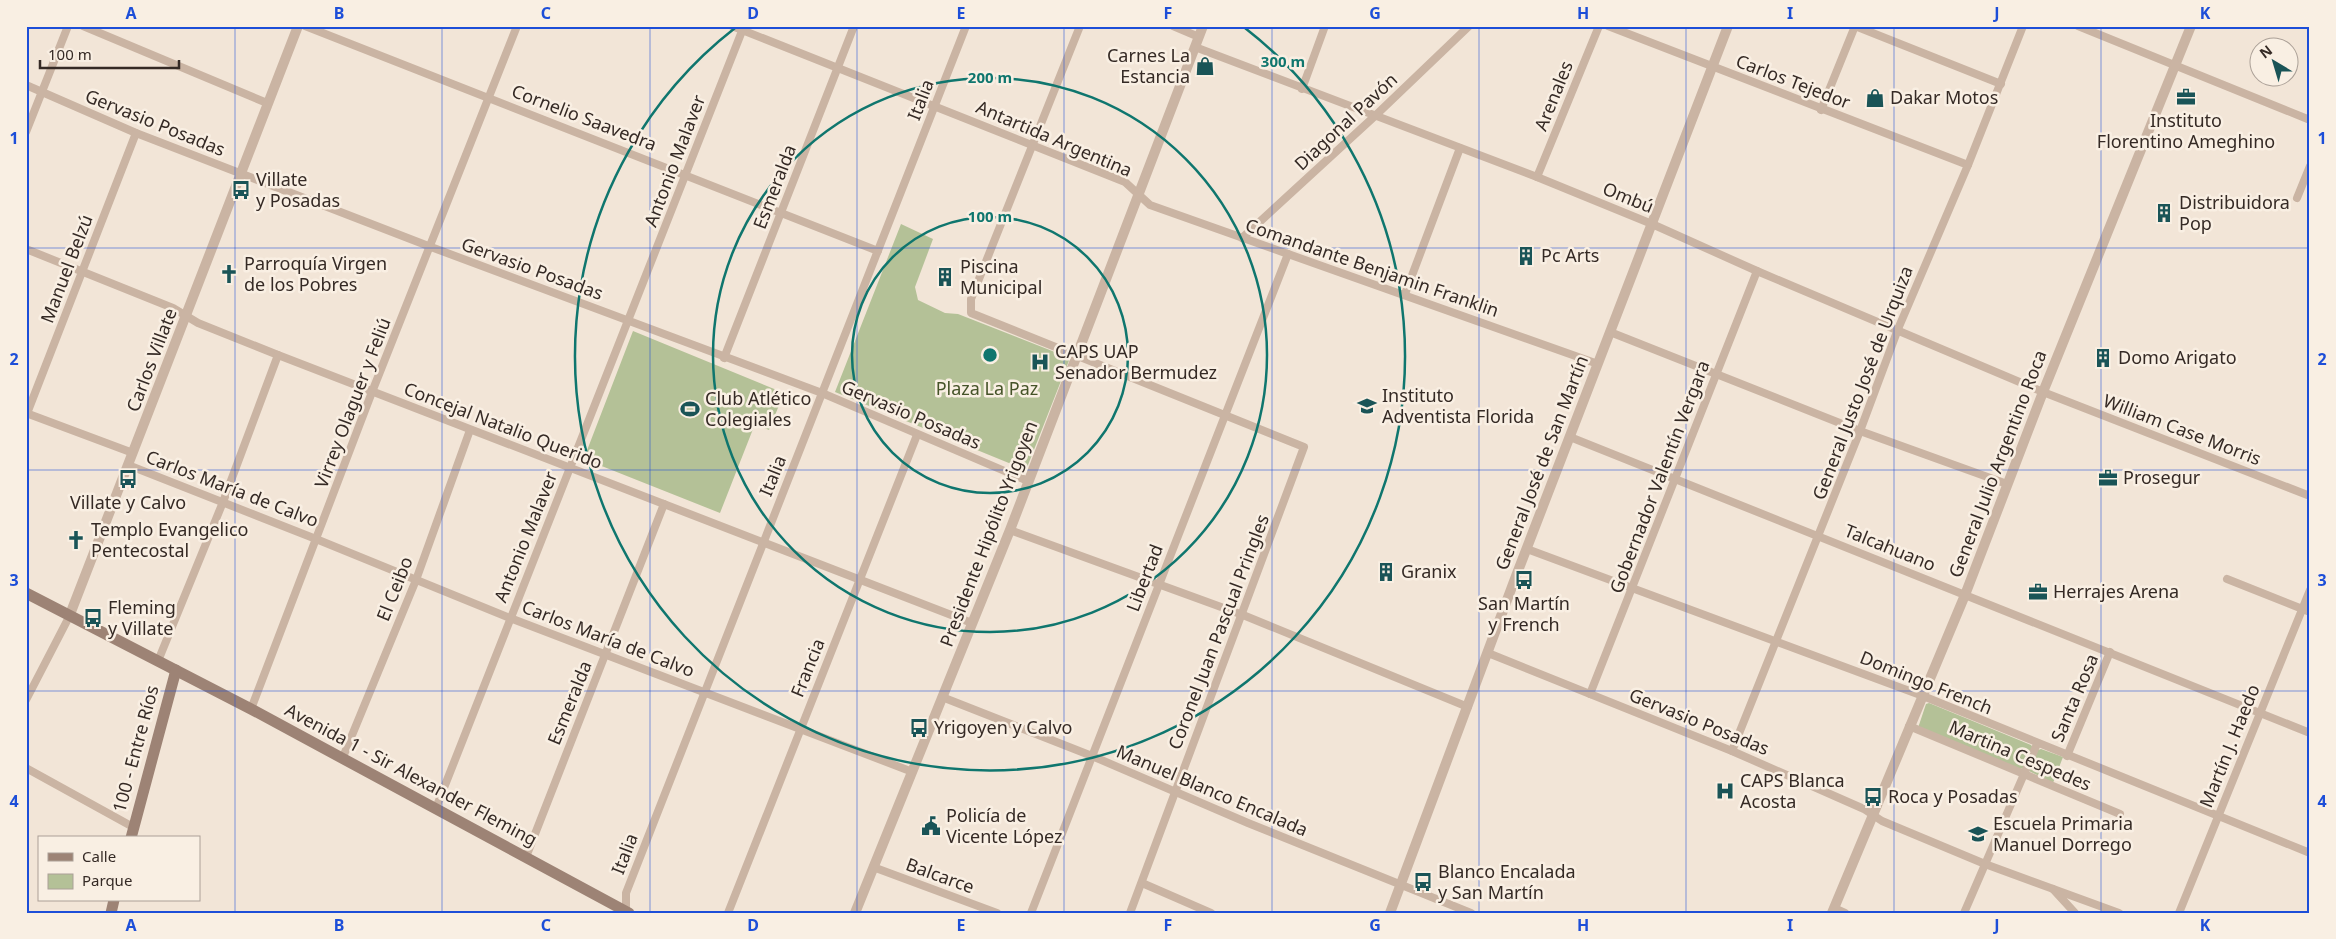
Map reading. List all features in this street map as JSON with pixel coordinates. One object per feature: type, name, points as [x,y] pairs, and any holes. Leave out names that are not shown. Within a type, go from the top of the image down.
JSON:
[{"type":"main road","name":"Avenida 1 - Sir Alexander Fleming","points":[[26,593],[69,617],[343,757],[627,912]]},
{"type":"main road","name":"100 - Entre Ríos","points":[[132,833],[176,670]]},
{"type":"street","points":[[26,132],[68,26]]},
{"type":"street","points":[[83,26],[267,103]]},
{"type":"street","name":"Carlos Villate","points":[[26,700],[69,617],[298,26]]},
{"type":"street","name":"Cornelio Saavedra","points":[[305,26],[878,251]]},
{"type":"street","name":"Virrey Olaguer y Feliú","points":[[251,709],[372,392],[517,26]]},
{"type":"street","name":"Antartida Argentina","points":[[732,26],[743,28],[838,68],[1125,182],[1138,195]]},
{"type":"street","name":"Esmeralda","points":[[724,358],[854,26]]},
{"type":"street","name":"Italia","points":[[627,912],[626,893],[966,26]]},
{"type":"street","points":[[1080,26],[971,299],[971,313],[1225,414]]},
{"type":"street","points":[[1173,26],[1199,37]]},
{"type":"street","name":"Presidente Hipólito Yrigoyen","points":[[855,913],[910,771],[1010,530],[1203,26]]},
{"type":"street","points":[[1302,89],[1325,26]]},
{"type":"street","name":"Diagonal Pavón","points":[[1242,238],[1376,116],[1469,26]]},
{"type":"street","name":"Arenales","points":[[1536,177],[1599,26]]},
{"type":"street","name":"Carlos Tejedor","points":[[1608,26],[1821,110],[1968,165]]},
{"type":"street","name":"General José de San Martín","points":[[1390,913],[1527,549],[1728,26]]},
{"type":"street","points":[[1821,110],[1855,26],[2001,84]]},
{"type":"street","name":"General Justo José de Urquiza","points":[[1732,751],[1819,536],[1898,330],[1968,165],[2023,26]]},
{"type":"street","points":[[2078,26],[2310,120]]},
{"type":"street","name":"General Julio Argentino Roca","points":[[1833,911],[1965,594],[2043,392],[2191,26]]},
{"type":"street","name":"Antonio Malaver","points":[[436,808],[743,28]]},
{"type":"street","name":"Ombú","points":[[1195,48],[1536,177],[1652,224],[1756,271],[2043,392]]},
{"type":"street","name":"Gervasio Posadas","points":[[26,85],[136,133],[431,247],[822,393],[1028,481]]},
{"type":"street","name":"Manuel Belzú","points":[[27,414],[136,133]]},
{"type":"street","points":[[1405,294],[1460,148]]},
{"type":"street","points":[[2297,198],[2310,166]]},
{"type":"street","name":"Comandante Benjamin Franklin","points":[[1138,195],[1150,205],[1598,364]]},
{"type":"street","name":"Concejal Natalio Querido","points":[[26,249],[173,308],[186,317],[278,355],[972,623]]},
{"type":"street","name":"Libertad","points":[[1031,913],[1288,254]]},
{"type":"street","name":"Gobernador Valentín Vergara","points":[[1590,694],[1676,479],[1756,271]]},
{"type":"street","points":[[1610,332],[1860,431],[2008,484]]},
{"type":"street","points":[[158,661],[223,502],[278,355]]},
{"type":"street","name":"William Case Morris","points":[[2043,392],[2310,496]]},
{"type":"street","name":"Carlos María de Calvo","points":[[27,414],[133,453]]},
{"type":"street","name":"Coronel Juan Pascual Pringles","points":[[1130,913],[1174,792],[1243,615],[1304,447],[1225,414]]},
{"type":"street","name":"El Ceibo","points":[[343,757],[416,580],[470,430]]},
{"type":"street","name":"Francia","points":[[728,913],[917,435]]},
{"type":"street","name":"Talcahuano","points":[[1570,437],[2310,733]]},
{"type":"street","name":"Carlos María de Calvo","points":[[128,465],[510,618],[910,771]]},
{"type":"street","name":"Esmeralda","points":[[526,857],[664,504]]},
{"type":"street","points":[[1010,530],[1243,615],[1468,707]]},
{"type":"street","name":"Domingo French","points":[[1527,549],[1922,696],[2310,853]]},
{"type":"street","points":[[2227,579],[2306,611]]},
{"type":"street","name":"Martín J. Haedo","points":[[2179,913],[2260,712],[2306,611],[2310,590]]},
{"type":"street","name":"Santa Rosa","points":[[2067,756],[2110,652]]},
{"type":"street","name":"Gervasio Posadas","points":[[1488,653],[1732,751],[1985,864],[2120,913]]},
{"type":"street","name":"Manuel Blanco Encalada","points":[[942,697],[1092,756],[1174,792],[1471,913]]},
{"type":"street","name":"Martina Cespedes","points":[[1909,726],[2120,814]]},
{"type":"street","name":"Santa Rosa","points":[[1964,913],[2038,744]]},
{"type":"street","points":[[26,768],[132,833]]},
{"type":"street","name":"Balcarce","points":[[873,867],[997,913]]},
{"type":"street","points":[[1142,883],[1211,913]]},
{"type":"street","points":[[2051,888],[2075,913]]},
{"type":"street","points":[[1833,911],[1845,913]]},
{"type":"green space","name":"Plaza La Paz","points":[[901,224],[933,239],[915,287],[918,300],[945,313],[958,314],[1070,358],[1026,470],[835,392]]},
{"type":"green space","name":"Club Atlético Colegiales","points":[[633,331],[784,393],[769,430],[755,424],[720,513],[589,461],[586,453]]},
{"type":"green space","points":[[1929,703],[2031,745],[2033,748],[2024,768],[2020,769],[1918,728],[1926,704]]},
{"type":"green space","points":[[2041,749],[2063,757],[2053,783],[2029,771],[2038,750]]},
{"type":"place","name":"Carnes La Estancia","points":[[1205,66]]},
{"type":"place","name":"Instituto Florentino Ameghino","points":[[2186,97]]},
{"type":"place","name":"Dakar Motos","points":[[1875,98]]},
{"type":"place","name":"Villate y Posadas","points":[[241,190]]},
{"type":"place","name":"Distribuidora Pop","points":[[2164,213]]},
{"type":"place","name":"Pc Arts","points":[[1526,256]]},
{"type":"place","name":"Parroquía Virgen de los Pobres","points":[[229,274]]},
{"type":"place","name":"Piscina Municipal","points":[[945,277]]},
{"type":"place","name":"Domo Arigato","points":[[2103,358]]},
{"type":"place","name":"CAPS UAP Senador Bermudez","points":[[1040,362]]},
{"type":"place","name":"Instituto Adventista Florida","points":[[1367,406]]},
{"type":"place","name":"Club Atlético Colegiales","points":[[690,409]]},
{"type":"place","name":"Prosegur","points":[[2108,478]]},
{"type":"place","name":"Villate y Calvo","points":[[128,479]]},
{"type":"place","name":"Templo Evangelico Pentecostal","points":[[76,540]]},
{"type":"place","name":"Granix","points":[[1386,572]]},
{"type":"place","name":"San Martín y French","points":[[1524,580]]},
{"type":"place","name":"Herrajes Arena","points":[[2038,592]]},
{"type":"place","name":"Fleming y Villate","points":[[93,618]]},
{"type":"place","name":"Yrigoyen y Calvo","points":[[919,728]]},
{"type":"place","name":"CAPS Blanca Acosta","points":[[1725,791]]},
{"type":"place","name":"Roca y Posadas","points":[[1873,797]]},
{"type":"place","name":"Policía de Vicente López","points":[[931,826]]},
{"type":"place","name":"Escuela Primaria Manuel Dorrego","points":[[1978,834]]},
{"type":"place","name":"Blanco Encalada y San Martín","points":[[1423,882]]}]
